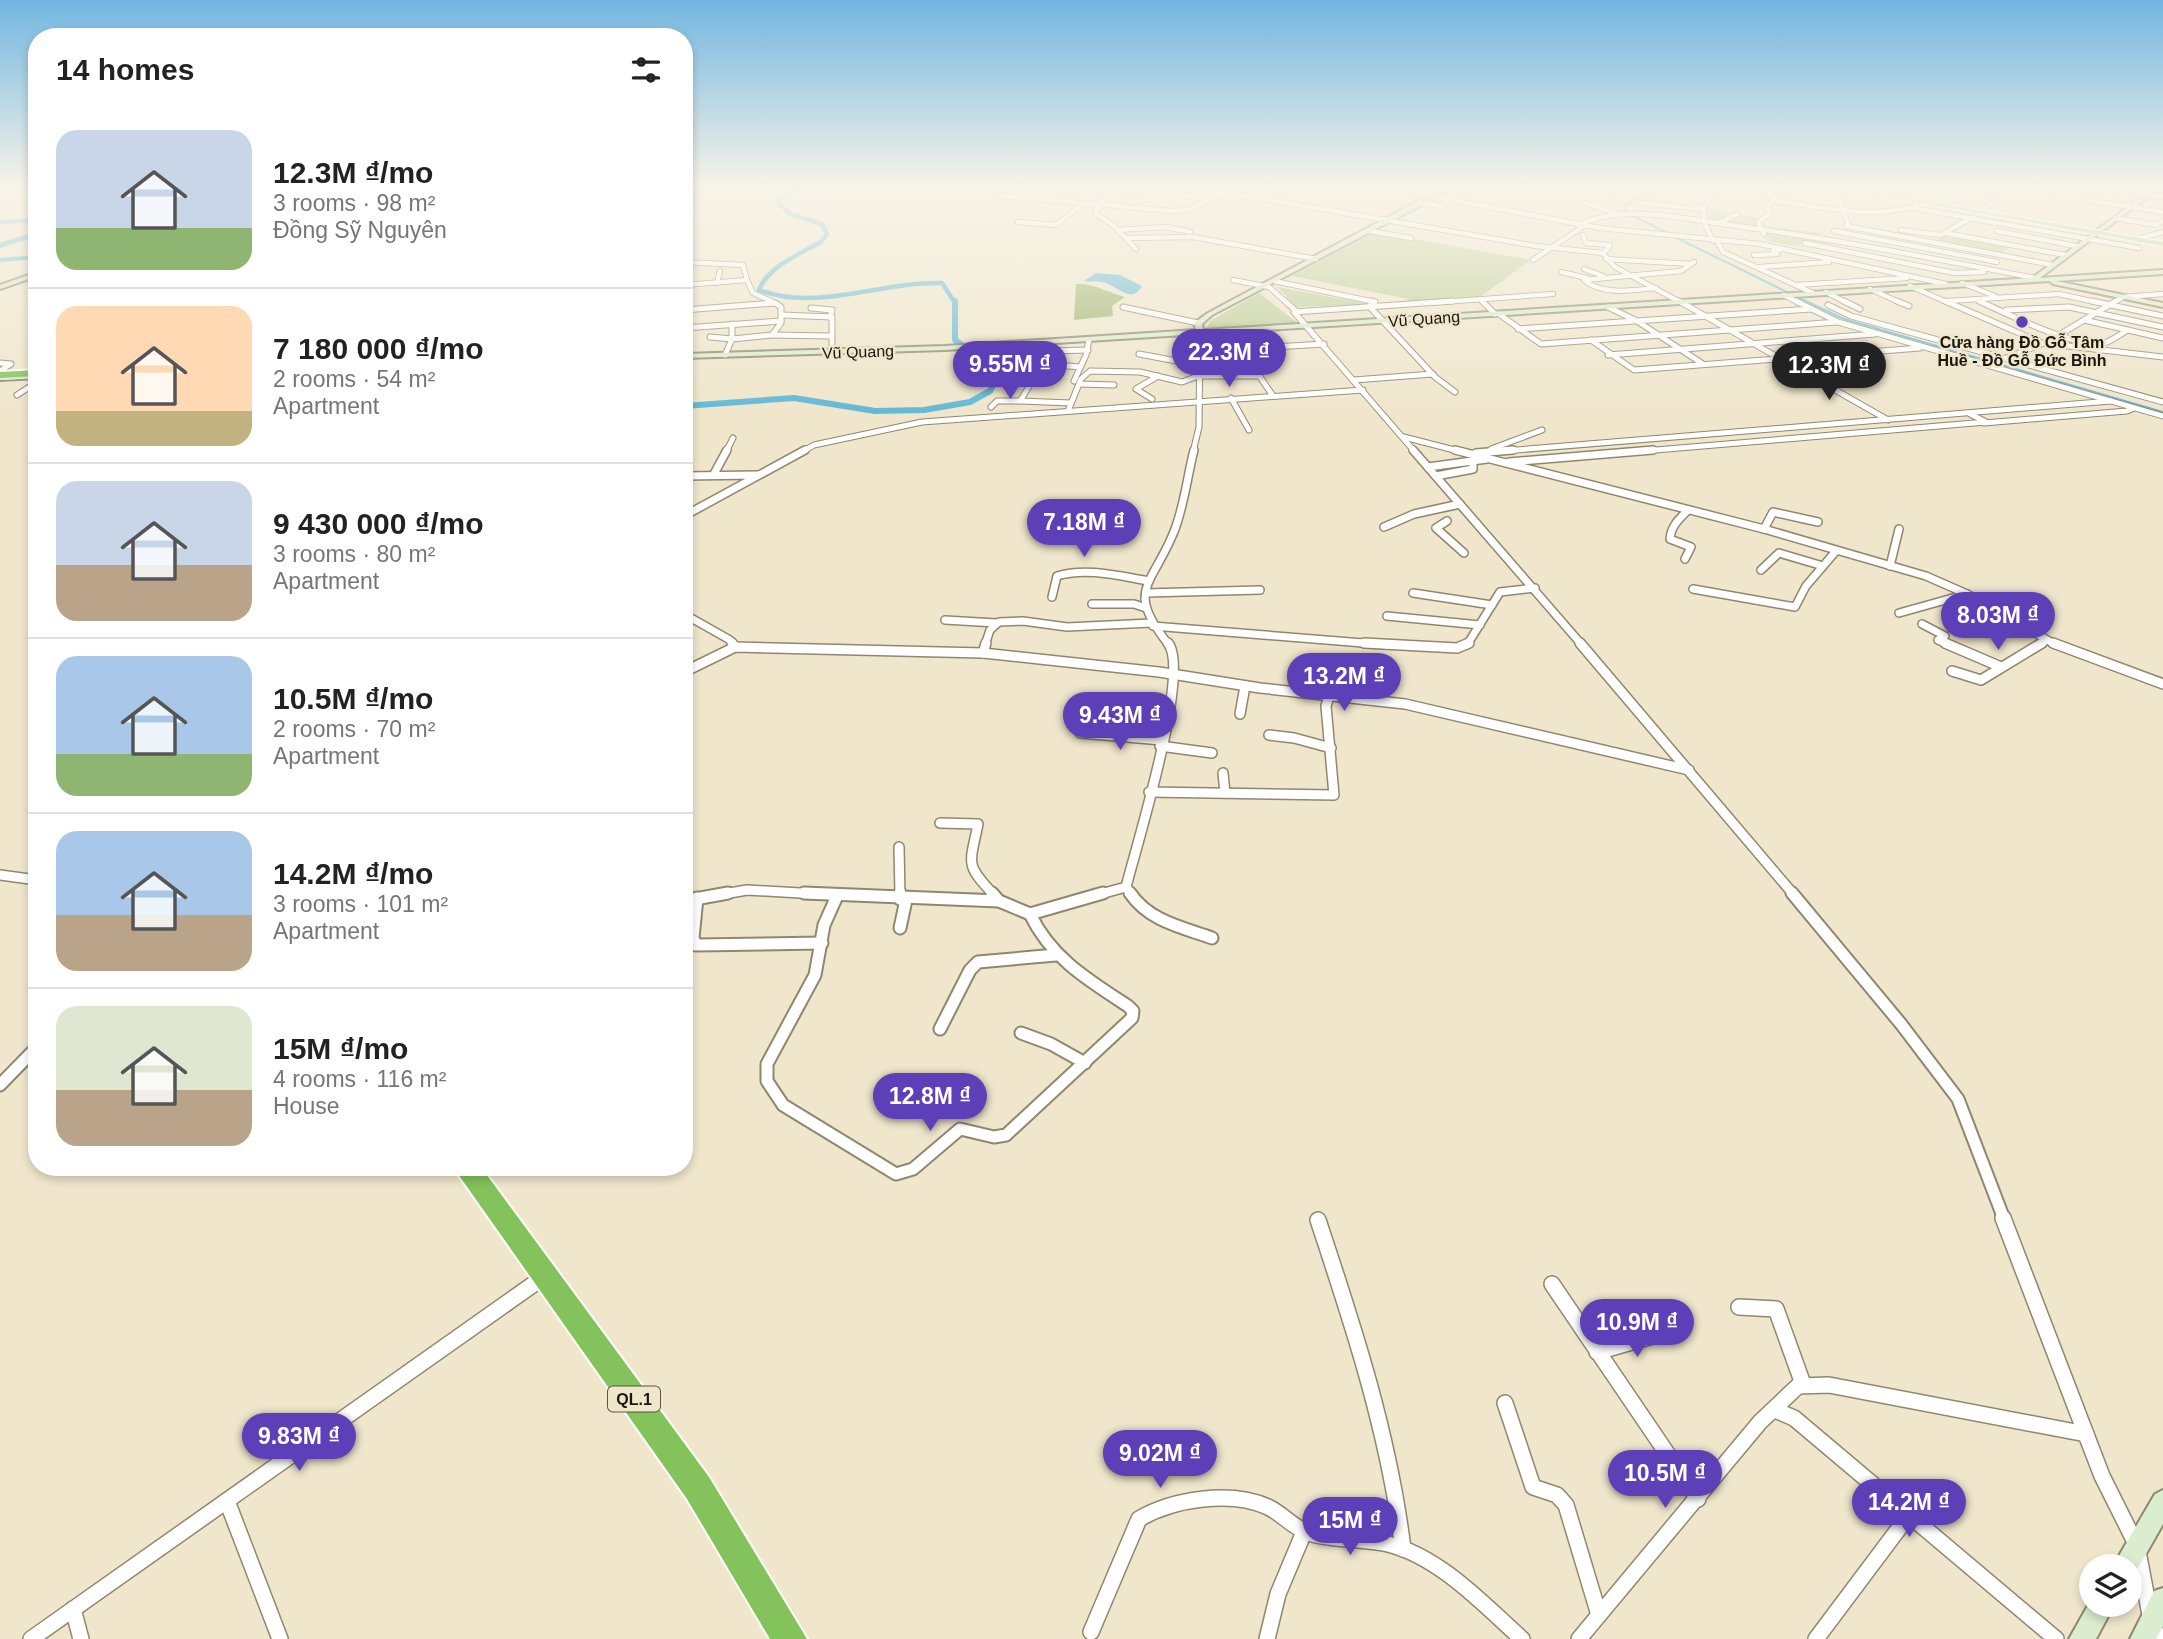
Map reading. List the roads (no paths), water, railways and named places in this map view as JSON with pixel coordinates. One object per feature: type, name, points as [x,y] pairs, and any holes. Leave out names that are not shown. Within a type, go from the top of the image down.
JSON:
[{"type":"highway","points":[[0,377],[28,378]]},
{"type":"highway","name":"QL.1","points":[[473,1176],[698,1488],[782,1634]]},
{"type":"main road","points":[[1199,328],[1265,286],[1307,263]]},
{"type":"main road","points":[[2035,278],[2054,263]]},
{"type":"main road","points":[[2050,267],[2068,276]]},
{"type":"main road","name":"Vũ Quang","points":[[693,356],[832,353],[1088,340],[1199,328],[1229,331],[1308,327],[1910,286],[2163,272]]},
{"type":"main road","points":[[0,287],[28,277]]},
{"type":"main road","points":[[2060,277],[2062,282],[2078,288]]},
{"type":"main road","points":[[2035,278],[2163,306]]},
{"type":"main road","points":[[2132,1554],[2163,1502]]},
{"type":"main road","points":[[2082,1639],[2095,1617]]},
{"type":"street","points":[[700,263],[744,265],[753,293],[782,307],[781,318],[772,335]]},
{"type":"street","points":[[1616,263],[1890,421]]},
{"type":"street","points":[[1561,272],[1587,278],[1604,277],[1681,271],[1692,263]]},
{"type":"street","points":[[1750,263],[1813,293]]},
{"type":"street","points":[[1758,267],[1808,263]]},
{"type":"street","points":[[1856,263],[1946,284]]},
{"type":"street","points":[[1877,268],[1887,263]]},
{"type":"street","points":[[1905,263],[1954,274],[1999,271]]},
{"type":"street","points":[[1958,263],[2035,278]]},
{"type":"street","points":[[1988,269],[1995,263]]},
{"type":"street","points":[[2036,263],[2050,267]]},
{"type":"street","points":[[1584,269],[1604,277]]},
{"type":"street","points":[[717,283],[720,271]]},
{"type":"street","points":[[1796,285],[1917,277]]},
{"type":"street","points":[[1587,278],[1584,280],[1592,286],[1624,290],[1657,288]]},
{"type":"street","points":[[693,284],[747,280]]},
{"type":"street","points":[[1233,280],[1265,286],[1296,311],[1294,312],[1690,770],[1901,1024],[1958,1099],[2130,1554]]},
{"type":"street","points":[[1274,281],[1389,305]]},
{"type":"street","points":[[1962,283],[1999,298]]},
{"type":"street","points":[[1910,286],[2042,343],[2162,357]]},
{"type":"street","points":[[1870,289],[1909,306]]},
{"type":"street","points":[[1826,292],[1860,309]]},
{"type":"street","points":[[1296,311],[1553,294]]},
{"type":"street","points":[[1944,301],[2056,294],[2163,316]]},
{"type":"street","points":[[2004,359],[2042,343],[2123,297],[2163,294]]},
{"type":"street","points":[[1784,295],[1838,322],[2163,416]]},
{"type":"street","points":[[1479,299],[1541,344],[1838,322]]},
{"type":"street","points":[[1976,299],[2059,334],[2102,343],[2128,330]]},
{"type":"street","points":[[693,309],[775,303]]},
{"type":"street","points":[[1828,305],[1851,316],[2163,402]]},
{"type":"street","points":[[1369,306],[1433,374],[1455,392]]},
{"type":"street","points":[[2002,310],[2065,306],[2163,327]]},
{"type":"street","points":[[1124,307],[1199,328],[1199,427],[1174,533],[1149,581],[1146,593],[1146,608],[1152,624],[1175,655],[1168,717],[1126,887]]},
{"type":"street","points":[[1608,307],[1637,321],[1704,364]]},
{"type":"street","points":[[811,308],[833,311],[830,317]]},
{"type":"street","points":[[1518,329],[1813,309]]},
{"type":"street","points":[[693,327],[781,318],[830,317]]},
{"type":"street","points":[[830,317],[833,318],[830,336],[832,353]]},
{"type":"street","points":[[2084,320],[2163,338]]},
{"type":"street","points":[[725,355],[732,339],[732,324]]},
{"type":"street","points":[[1229,331],[1273,396]]},
{"type":"street","points":[[1608,355],[1882,334]]},
{"type":"street","points":[[710,338],[830,336]]},
{"type":"street","points":[[1063,403],[1088,350],[1088,340]]},
{"type":"street","points":[[1591,340],[1608,355],[1633,369],[1926,346]]},
{"type":"street","points":[[1243,349],[1324,344]]},
{"type":"street","points":[[1020,401],[1053,350],[1088,350]]},
{"type":"street","points":[[1139,354],[1198,365]]},
{"type":"street","points":[[0,363],[11,364],[0,377]]},
{"type":"street","points":[[1044,364],[1080,367]]},
{"type":"street","points":[[1068,411],[1084,374],[1090,371],[1125,371],[1182,382],[1198,376],[1260,376]]},
{"type":"street","points":[[1354,380],[1433,374]]},
{"type":"street","points":[[1152,399],[1136,389],[1158,376]]},
{"type":"street","points":[[1079,384],[1114,385]]},
{"type":"street","points":[[17,395],[28,386]]},
{"type":"street","points":[[693,511],[814,445],[922,422],[1363,390]]},
{"type":"street","points":[[1231,398],[1249,430]]},
{"type":"street","points":[[991,407],[997,401],[1071,403]]},
{"type":"street","points":[[1502,462],[1978,418],[2111,401]]},
{"type":"street","points":[[1432,471],[1486,455],[1890,421],[2127,411],[2135,408]]},
{"type":"street","points":[[1486,455],[1542,430]]},
{"type":"street","points":[[1404,437],[1472,458]]},
{"type":"street","points":[[714,474],[733,438]]},
{"type":"street","points":[[1486,455],[1502,462],[1765,529],[1926,576],[1967,594],[2045,641],[2163,684]]},
{"type":"street","points":[[1432,471],[1473,469],[1472,458]]},
{"type":"street","points":[[693,475],[759,475]]},
{"type":"street","points":[[1384,527],[1414,514],[1460,504]]},
{"type":"street","points":[[1685,559],[1691,547],[1670,539],[1670,535],[1677,521],[1688,510]]},
{"type":"street","points":[[1765,529],[1773,512],[1818,522]]},
{"type":"street","points":[[1447,521],[1436,528],[1464,552]]},
{"type":"street","points":[[1890,566],[1899,529]]},
{"type":"street","points":[[1693,589],[1791,607],[1798,604],[1806,586],[1836,551]]},
{"type":"street","points":[[1761,570],[1779,553],[1823,566]]},
{"type":"street","points":[[1052,597],[1057,576],[1062,573],[1090,573],[1149,581]]},
{"type":"street","points":[[945,620],[996,623],[1023,621],[1067,627],[1152,624],[1347,643],[1457,648],[1467,645],[1500,592],[1535,588]]},
{"type":"street","points":[[1146,593],[1260,590]]},
{"type":"street","points":[[1413,593],[1492,605]]},
{"type":"street","points":[[1899,613],[1967,594]]},
{"type":"street","points":[[1092,604],[1137,604],[1146,608]]},
{"type":"street","points":[[1387,615],[1480,625]]},
{"type":"street","points":[[693,619],[730,640],[735,647]]},
{"type":"street","points":[[983,653],[990,630],[996,623]]},
{"type":"street","points":[[1922,624],[1945,636],[1938,640],[2001,667]]},
{"type":"street","points":[[1952,671],[1982,680],[2045,641]]},
{"type":"street","points":[[693,668],[735,647],[983,653],[1173,674],[1245,686],[1428,708],[1690,770]]},
{"type":"street","points":[[1240,714],[1245,686]]},
{"type":"street","points":[[1149,792],[1334,795],[1326,706],[1329,696]]},
{"type":"street","points":[[1118,699],[1116,708],[1124,714],[1168,717]]},
{"type":"street","points":[[1080,733],[1161,743],[1212,753]]},
{"type":"street","points":[[1269,735],[1294,738],[1331,748]]},
{"type":"street","points":[[1223,773],[1225,793]]},
{"type":"street","points":[[940,823],[978,824],[971,867],[980,883],[999,901],[1030,914],[1126,887]]},
{"type":"street","points":[[899,847],[903,899],[900,928]]},
{"type":"street","points":[[0,875],[28,879]]},
{"type":"street","points":[[1126,887],[1147,914],[1212,938]]},
{"type":"street","points":[[693,899],[747,890],[903,899],[999,901]]},
{"type":"street","points":[[837,896],[824,925],[815,975],[767,1064],[765,1076],[783,1104],[893,1173],[903,1174],[913,1169],[960,1129],[973,1130],[995,1139],[1006,1135],[1125,1027],[1134,1014],[1128,1006],[1084,979],[1056,955],[1039,936],[1030,914]]},
{"type":"street","points":[[697,898],[693,939],[696,945],[822,943]]},
{"type":"street","points":[[940,1029],[971,970],[978,962],[1056,955]]},
{"type":"street","points":[[1021,1033],[1051,1044],[1085,1063]]},
{"type":"street","points":[[0,1086],[28,1056]]},
{"type":"street","points":[[1318,1220],[1369,1379],[1395,1487],[1403,1549]]},
{"type":"street","points":[[31,1639],[545,1276]]},
{"type":"street","points":[[1552,1284],[1698,1499]]},
{"type":"street","points":[[1739,1307],[1771,1307],[1776,1310],[1803,1384]]},
{"type":"street","points":[[1597,1352],[1666,1332]]},
{"type":"street","points":[[1585,1637],[1599,1615],[1760,1422],[1794,1389],[1803,1384],[1840,1387],[2086,1434]]},
{"type":"street","points":[[1506,1403],[1533,1487],[1557,1495],[1566,1505],[1599,1615]]},
{"type":"street","points":[[1775,1410],[1794,1418],[2056,1639]]},
{"type":"street","points":[[1090,1632],[1133,1526],[1144,1514],[1193,1502],[1237,1498],[1265,1505],[1294,1522],[1304,1532],[1372,1541],[1403,1549],[1466,1590],[1522,1639]]},
{"type":"street","points":[[227,1501],[280,1639]]},
{"type":"street","points":[[1816,1639],[1909,1515]]},
{"type":"street","points":[[1268,1639],[1278,1594],[1304,1532]]},
{"type":"street","points":[[2142,1589],[2154,1624]]},
{"type":"street","points":[[73,1609],[81,1639]]},
{"type":"water","points":[[1096,273],[1120,275],[1142,286],[1137,292],[1128,294],[1108,284],[1084,281]]},
{"type":"waterway","points":[[784,263],[769,274],[759,290],[804,298],[942,283],[955,303]]},
{"type":"waterway","points":[[1729,263],[1787,292]]},
{"type":"waterway","points":[[1797,297],[1844,319],[2163,412]]},
{"type":"waterway","points":[[693,405],[794,398],[875,411],[924,410],[970,402],[990,391],[999,374],[996,361],[970,351],[955,340],[955,303]]},
{"type":"place","name":"Cửa hàng Đồ Gỗ Tâm Huề - Đồ Gỗ Đức Bình","points":[[2022,322]]}]
